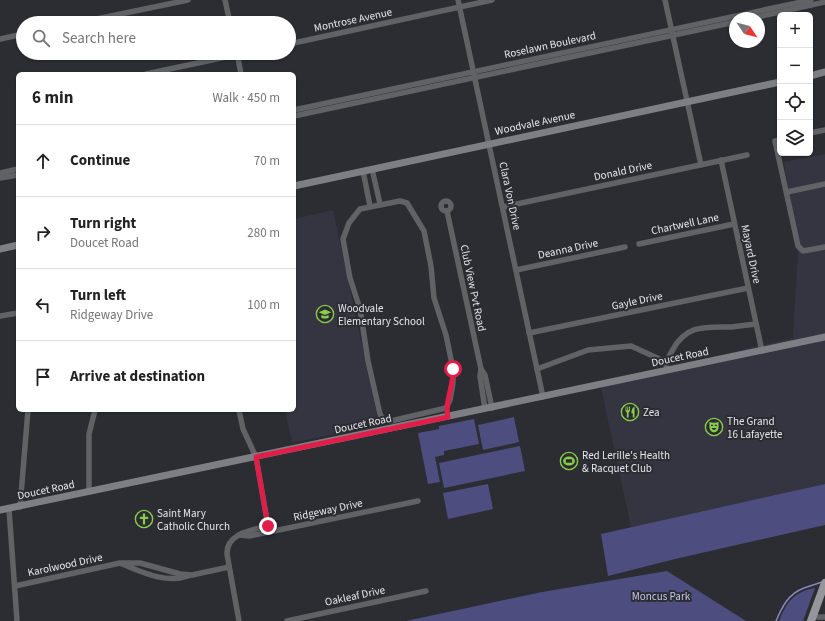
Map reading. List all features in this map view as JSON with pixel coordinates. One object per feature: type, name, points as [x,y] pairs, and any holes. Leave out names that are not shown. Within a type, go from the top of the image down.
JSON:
[{"type":"main road","points":[[812,619],[824,585]]},
{"type":"street","points":[[111,16],[188,0]]},
{"type":"street","points":[[225,0],[228,16]]},
{"type":"street","name":"Clara Von Drive","points":[[458,0],[543,397]]},
{"type":"street","name":"Montrose Avenue","points":[[296,42],[492,0]]},
{"type":"street","points":[[666,0],[701,165]]},
{"type":"street","name":"Roselawn Boulevard","points":[[765,14],[811,0]]},
{"type":"street","name":"Roselawn Boulevard","points":[[765,13],[825,2]]},
{"type":"street","name":"Roselawn Boulevard","points":[[296,115],[309,110],[364,98],[673,32],[729,22]]},
{"type":"street","points":[[0,39],[16,36]]},
{"type":"street","points":[[155,72],[210,60]]},
{"type":"street","points":[[238,60],[241,72]]},
{"type":"street","points":[[813,75],[825,72]]},
{"type":"street","name":"Woodvale Avenue","points":[[296,186],[777,83]]},
{"type":"street","name":"Roselawn Boulevard","points":[[296,110],[309,110]]},
{"type":"street","points":[[813,132],[825,130]]},
{"type":"street","name":"Donald Drive","points":[[503,207],[747,155]]},
{"type":"street","points":[[781,156],[798,246],[801,250],[806,251],[825,247]]},
{"type":"street","name":"Mayard Drive","points":[[721,160],[762,351]]},
{"type":"street","points":[[0,173],[16,169]]},
{"type":"street","points":[[372,169],[380,204]]},
{"type":"street","points":[[363,171],[370,206]]},
{"type":"street","points":[[0,178],[16,174]]},
{"type":"street","points":[[787,192],[825,184]]},
{"type":"street","points":[[446,408],[391,421],[383,419],[380,414],[368,361],[360,309],[350,278],[343,243],[345,232],[354,215],[360,209],[380,204],[404,201],[419,221],[424,231],[432,266],[433,295],[446,335],[453,369],[450,400],[446,408],[448,417]]},
{"type":"street","name":"Club View Pvt Road","points":[[446,212],[480,370],[485,375],[489,409]]},
{"type":"street","name":"Chartwell Lane","points":[[639,244],[734,224]]},
{"type":"street","points":[[0,249],[16,245]]},
{"type":"street","name":"Deanna Drive","points":[[516,270],[625,247]]},
{"type":"street","name":"Gayle Drive","points":[[529,333],[748,288]]},
{"type":"street","points":[[0,316],[16,313]]},
{"type":"street","points":[[666,371],[666,362],[676,342],[697,328],[710,326],[731,327],[756,324]]},
{"type":"street","name":"Doucet Road","points":[[0,510],[489,409],[794,344],[825,339]]},
{"type":"street","points":[[537,368],[588,350],[631,346],[666,362]]},
{"type":"street","points":[[20,507],[28,412]]},
{"type":"street","points":[[90,492],[89,434],[95,412]]},
{"type":"street","points":[[239,412],[243,429],[256,457],[269,529]]},
{"type":"street","name":"Ridgeway Drive","points":[[229,567],[227,546],[232,539],[246,532],[418,501]]},
{"type":"street","points":[[9,509],[18,621]]},
{"type":"street","name":"Karolwood Drive","points":[[15,586],[120,563],[140,563],[180,574],[192,575]]},
{"type":"street","name":"Karolwood Drive","points":[[120,563],[147,574],[168,579],[181,579],[192,575],[229,567]]},
{"type":"street","points":[[229,567],[239,621]]},
{"type":"street","name":"Oakleaf Drive","points":[[287,621],[426,591]]},
{"type":"street","points":[[812,619],[825,617]]},
{"type":"shaded area","points":[[825,154],[825,484],[666,521],[631,527],[600,383],[793,338],[798,252],[784,162]]},
{"type":"shaded area","name":"Woodvale Elementary School","points":[[333,210],[379,425],[292,443],[285,412],[296,412],[296,219]]},
{"type":"green space","points":[[514,417],[519,442],[483,450],[478,425]]},
{"type":"green space","points":[[474,419],[479,444],[444,451],[444,455],[435,457],[440,482],[428,484],[418,433],[439,429],[439,426]]},
{"type":"green space","points":[[520,446],[525,471],[444,488],[439,463]]},
{"type":"green space","points":[[488,484],[493,509],[448,519],[443,493]]},
{"type":"green space","points":[[825,484],[825,525],[675,559],[608,576],[601,534]]},
{"type":"green space","name":"Moncus Park","points":[[667,571],[746,621],[406,621],[542,592]]},
{"type":"green space","points":[[815,588],[803,621],[779,621],[792,598],[802,592]]},
{"type":"waterway","points":[[776,621],[783,606],[790,597],[804,588],[822,582]]},
{"type":"place","name":"Woodvale Elementary School","points":[[325,314]]},
{"type":"place","name":"Zea","points":[[630,412]]},
{"type":"place","name":"The Grand 16 Lafayette","points":[[714,427]]},
{"type":"place","name":"Red Lerille's Health & Racquet Club","points":[[569,461]]},
{"type":"place","name":"Saint Mary Catholic Church","points":[[144,519]]},
{"type":"route","points":[[268,526],[256,457],[448,417],[446,408],[450,400],[454,376],[453,369]]}]
